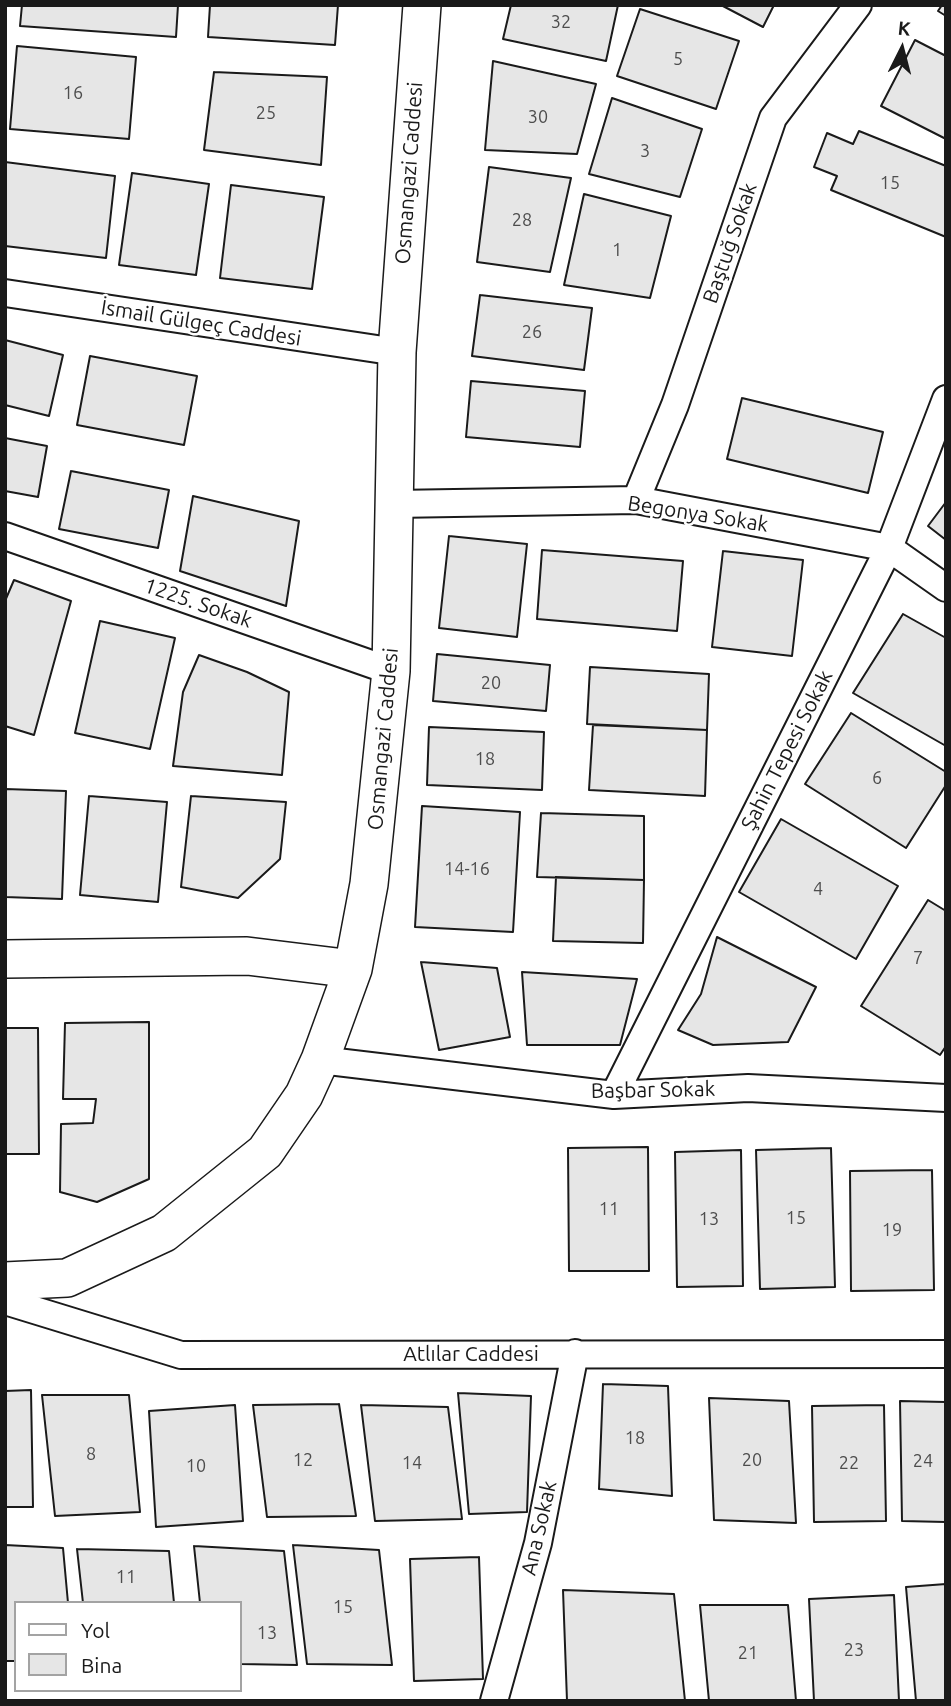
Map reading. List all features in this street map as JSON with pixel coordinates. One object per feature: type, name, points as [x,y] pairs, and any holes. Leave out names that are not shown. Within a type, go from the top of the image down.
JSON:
[{"type":"main road","name":"Osmangazi Caddesi","points":[[5,1281],[67,1278],[164,1233],[265,1152],[304,1095],[354,970],[369,884],[391,671],[397,352],[422,5]]},
{"type":"main road","points":[[5,959],[247,956],[354,970]]},
{"type":"street","name":"Baştuğ Sokak","points":[[636,500],[675,405],[773,118],[858,5]]},
{"type":"street","name":"İsmail Gülgeç Caddesi","points":[[5,293],[397,352]]},
{"type":"street","name":"Şahin Tepesi Sokak","points":[[614,1095],[889,548],[946,400]]},
{"type":"street","name":"Begonya Sokak","points":[[394,504],[636,500],[889,548],[946,588]]},
{"type":"street","name":"1225. Sokak","points":[[5,536],[391,671]]},
{"type":"street","name":"Başbar Sokak","points":[[320,1060],[614,1095],[748,1087],[946,1098]]},
{"type":"street","name":"Atlılar Caddesi","points":[[5,1301],[181,1355],[946,1354]]},
{"type":"street","name":"Ana Sokak","points":[[494,1701],[538,1543],[575,1353]]},
{"type":"building","points":[[22,5],[178,5],[176,37],[20,26]]},
{"type":"building","points":[[210,5],[338,5],[335,45],[208,37]]},
{"type":"building","points":[[511,5],[618,5],[606,61],[503,39]]},
{"type":"building","points":[[721,5],[774,5],[763,27]]},
{"type":"building","points":[[942,5],[946,5],[946,16],[938,11]]},
{"type":"building","points":[[640,9],[739,41],[716,109],[617,76]]},
{"type":"building","points":[[915,40],[946,56],[946,139],[881,106]]},
{"type":"building","points":[[17,46],[136,57],[129,139],[10,129]]},
{"type":"building","points":[[493,61],[596,84],[577,154],[485,150]]},
{"type":"building","points":[[214,72],[327,77],[321,165],[204,150]]},
{"type":"building","points":[[612,98],[702,129],[680,197],[589,174]]},
{"type":"building","points":[[859,131],[946,166],[946,237],[831,190],[837,176],[814,167],[827,133],[853,144]]},
{"type":"building","points":[[5,162],[115,176],[106,258],[5,246]]},
{"type":"building","points":[[489,167],[571,178],[550,272],[477,262]]},
{"type":"building","points":[[132,173],[209,184],[196,275],[119,265]]},
{"type":"building","points":[[231,185],[324,197],[312,289],[220,278]]},
{"type":"building","points":[[584,194],[671,216],[650,298],[564,285]]},
{"type":"building","points":[[480,295],[592,308],[584,370],[472,356]]},
{"type":"building","points":[[5,340],[63,355],[49,416],[5,405]]},
{"type":"building","points":[[90,356],[197,376],[184,445],[77,425]]},
{"type":"building","points":[[471,381],[585,391],[580,447],[466,437]]},
{"type":"building","points":[[742,398],[883,432],[868,493],[727,459]]},
{"type":"building","points":[[5,438],[47,446],[38,497],[5,491]]},
{"type":"building","points":[[71,471],[169,490],[158,548],[59,529]]},
{"type":"building","points":[[193,496],[299,521],[286,606],[180,571]]},
{"type":"building","points":[[946,502],[946,540],[928,526]]},
{"type":"building","points":[[449,536],[527,544],[517,637],[439,628]]},
{"type":"building","points":[[542,550],[683,561],[677,631],[537,619]]},
{"type":"building","points":[[723,551],[803,560],[792,656],[712,647]]},
{"type":"building","points":[[14,580],[71,601],[34,735],[5,726],[5,601]]},
{"type":"building","points":[[903,614],[946,638],[946,746],[853,693]]},
{"type":"building","points":[[100,621],[175,638],[150,749],[75,733]]},
{"type":"building","points":[[437,654],[550,665],[546,711],[433,701]]},
{"type":"building","points":[[199,655],[247,672],[289,692],[282,775],[173,766],[183,692]]},
{"type":"building","points":[[590,667],[709,674],[707,730],[587,724]]},
{"type":"building","points":[[851,713],[946,772],[946,785],[906,848],[805,784]]},
{"type":"building","points":[[593,725],[707,730],[705,796],[589,790]]},
{"type":"building","points":[[429,727],[544,732],[542,790],[427,785]]},
{"type":"building","points":[[5,789],[66,791],[62,899],[5,897]]},
{"type":"building","points":[[89,796],[167,802],[158,902],[80,895]]},
{"type":"building","points":[[191,796],[286,802],[280,859],[238,898],[181,887]]},
{"type":"building","points":[[422,806],[520,812],[513,932],[415,927]]},
{"type":"building","points":[[541,813],[644,816],[644,880],[537,877]]},
{"type":"building","points":[[781,819],[898,886],[856,959],[739,892]]},
{"type":"building","points":[[556,877],[644,880],[643,943],[553,941]]},
{"type":"building","points":[[928,900],[946,911],[946,1046],[940,1055],[861,1006]]},
{"type":"building","points":[[717,937],[816,987],[788,1042],[713,1045],[678,1030],[701,994]]},
{"type":"building","points":[[421,962],[497,968],[510,1037],[439,1050]]},
{"type":"building","points":[[522,972],[637,979],[620,1045],[527,1045]]},
{"type":"building","points":[[149,1022],[149,1179],[97,1202],[60,1192],[61,1124],[93,1123],[96,1099],[63,1099],[65,1023]]},
{"type":"building","points":[[5,1028],[38,1028],[39,1154],[5,1154]]},
{"type":"building","points":[[648,1147],[649,1271],[569,1271],[568,1148]]},
{"type":"building","points":[[831,1148],[835,1287],[760,1289],[756,1150]]},
{"type":"building","points":[[741,1150],[743,1286],[677,1287],[675,1152]]},
{"type":"building","points":[[932,1170],[934,1290],[851,1291],[850,1171]]},
{"type":"building","points":[[603,1384],[668,1386],[672,1496],[599,1489]]},
{"type":"building","points":[[31,1390],[33,1507],[5,1507],[5,1391]]},
{"type":"building","points":[[458,1393],[531,1396],[527,1512],[469,1514]]},
{"type":"building","points":[[42,1395],[129,1395],[140,1512],[55,1516]]},
{"type":"building","points":[[709,1398],[789,1401],[796,1523],[714,1520]]},
{"type":"building","points":[[900,1401],[946,1402],[946,1522],[902,1521]]},
{"type":"building","points":[[339,1404],[356,1516],[267,1517],[253,1405]]},
{"type":"building","points":[[235,1405],[243,1521],[156,1527],[149,1411]]},
{"type":"building","points":[[361,1405],[448,1407],[462,1519],[375,1521]]},
{"type":"building","points":[[884,1405],[886,1521],[814,1522],[812,1406]]},
{"type":"building","points":[[5,1545],[63,1548],[68,1601],[14,1601],[14,1661],[5,1661]]},
{"type":"building","points":[[293,1545],[379,1550],[392,1665],[307,1664]]},
{"type":"building","points":[[194,1546],[284,1551],[297,1665],[242,1664],[242,1601],[200,1601]]},
{"type":"building","points":[[77,1549],[169,1551],[174,1601],[83,1601]]},
{"type":"building","points":[[479,1557],[483,1679],[414,1681],[410,1559]]},
{"type":"building","points":[[946,1584],[946,1701],[916,1701],[906,1587]]},
{"type":"building","points":[[563,1590],[674,1594],[685,1701],[567,1701]]},
{"type":"building","points":[[894,1595],[899,1701],[814,1701],[809,1599]]},
{"type":"building","points":[[700,1605],[788,1605],[796,1701],[709,1701]]}]
